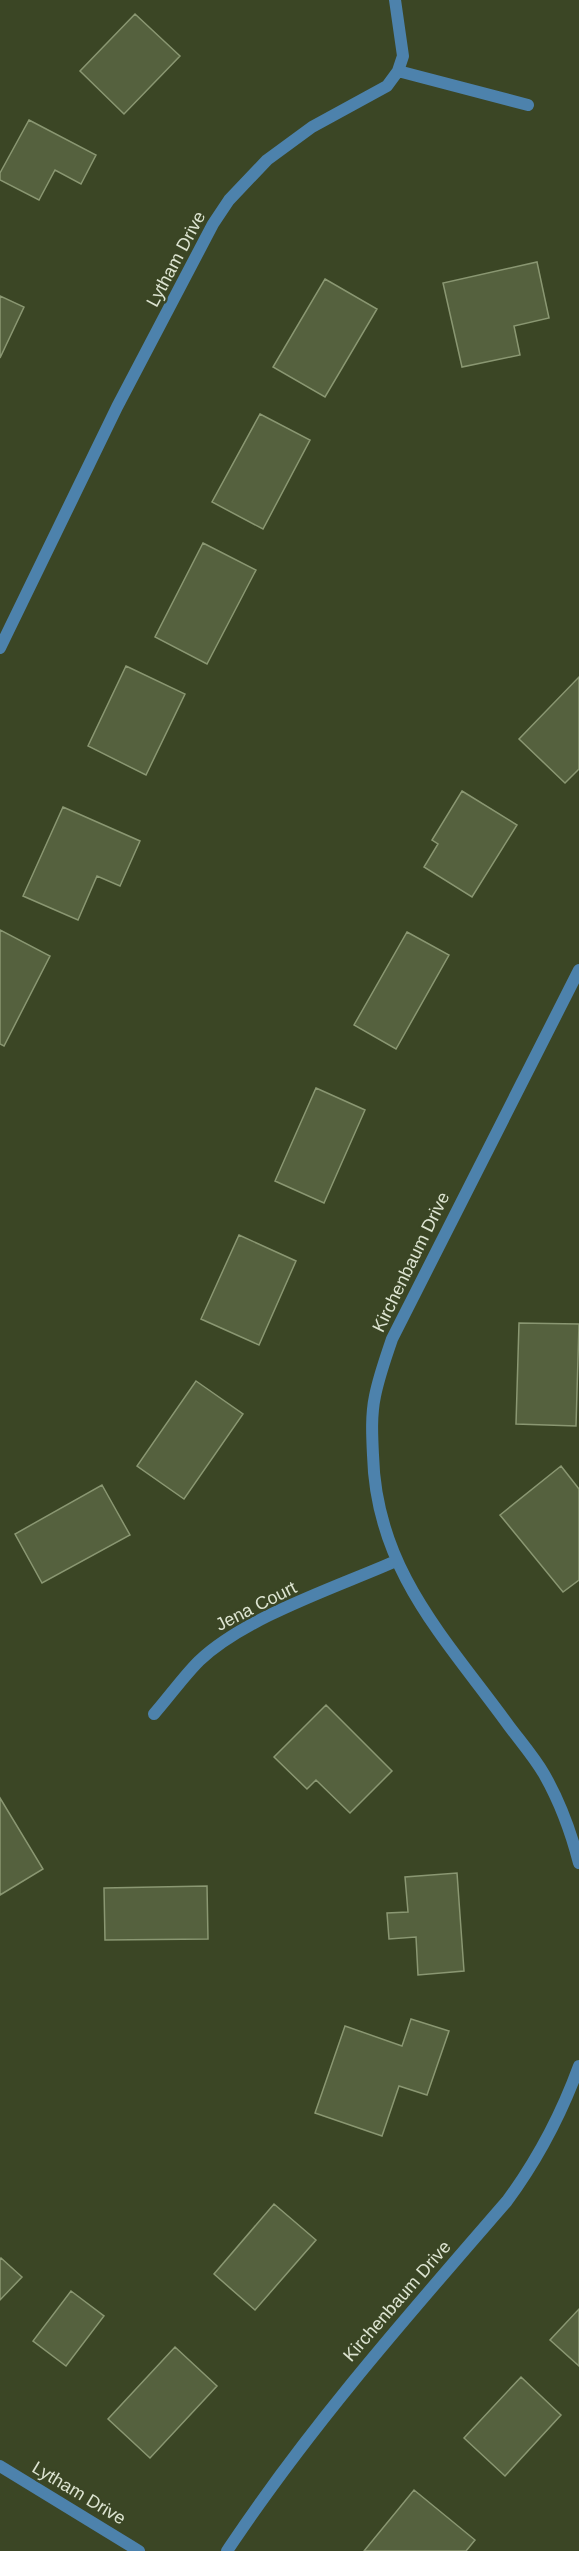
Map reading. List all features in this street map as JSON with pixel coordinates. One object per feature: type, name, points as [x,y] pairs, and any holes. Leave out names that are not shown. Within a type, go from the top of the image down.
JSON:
[{"type":"street","points":[[395,0],[403,56],[398,71],[528,105]]},
{"type":"street","name":"Lytham Drive","points":[[0,648],[117,407],[213,224],[229,201],[267,159],[312,127],[387,86],[398,71]]},
{"type":"street","name":"Kirchenbaum Drive","points":[[579,970],[392,1339],[375,1395],[372,1425],[374,1483],[379,1512],[396,1561],[426,1616],[544,1773],[570,1831],[579,1863]]},
{"type":"street","name":"Jena Court","points":[[154,1714],[199,1661],[222,1642],[258,1621],[396,1561]]},
{"type":"street","name":"Kirchenbaum Drive","points":[[226,2551],[260,2501],[365,2365],[507,2201],[528,2172],[562,2110],[579,2066]]},
{"type":"street","name":"Lytham Drive","points":[[0,2466],[139,2551]]},
{"type":"building","points":[[135,14],[180,56],[124,114],[80,71]]},
{"type":"building","points":[[29,120],[96,155],[81,184],[55,170],[39,200],[0,180],[0,173]]},
{"type":"building","points":[[537,262],[549,318],[514,326],[520,355],[462,367],[443,283]]},
{"type":"building","points":[[325,279],[377,309],[325,397],[273,367]]},
{"type":"building","points":[[0,296],[24,307],[0,358]]},
{"type":"building","points":[[260,414],[310,440],[263,529],[212,502]]},
{"type":"building","points":[[203,543],[256,570],[207,664],[155,637]]},
{"type":"building","points":[[126,666],[185,694],[146,775],[88,746]]},
{"type":"building","points":[[579,677],[579,769],[565,783],[519,739]]},
{"type":"building","points":[[462,791],[517,825],[472,897],[424,867],[438,844],[432,840]]},
{"type":"building","points":[[63,807],[140,841],[120,886],[97,876],[78,920],[23,896]]},
{"type":"building","points":[[0,930],[50,956],[4,1046],[0,1044]]},
{"type":"building","points":[[407,932],[449,955],[396,1049],[354,1025]]},
{"type":"building","points":[[316,1088],[365,1110],[324,1203],[275,1181]]},
{"type":"building","points":[[239,1235],[296,1261],[259,1345],[201,1319]]},
{"type":"building","points":[[519,1323],[579,1324],[576,1426],[516,1424]]},
{"type":"building","points":[[196,1381],[243,1414],[184,1499],[137,1466]]},
{"type":"building","points":[[561,1466],[579,1489],[579,1580],[563,1592],[500,1515]]},
{"type":"building","points":[[102,1485],[130,1535],[42,1583],[15,1534]]},
{"type":"building","points":[[326,1705],[392,1771],[350,1813],[316,1780],[307,1789],[274,1757]]},
{"type":"building","points":[[0,1798],[43,1869],[0,1895]]},
{"type":"building","points":[[457,1873],[464,1971],[418,1975],[416,1937],[389,1939],[387,1913],[408,1912],[405,1877]]},
{"type":"building","points":[[207,1886],[208,1939],[105,1940],[104,1888]]},
{"type":"building","points":[[411,2019],[449,2031],[427,2095],[399,2086],[382,2136],[315,2113],[345,2026],[402,2046]]},
{"type":"building","points":[[274,2204],[316,2240],[255,2310],[214,2274]]},
{"type":"building","points":[[1,2258],[22,2277],[0,2300],[0,2260]]},
{"type":"building","points":[[71,2291],[104,2316],[66,2366],[33,2341]]},
{"type":"building","points":[[579,2309],[579,2366],[550,2340]]},
{"type":"building","points":[[175,2347],[217,2386],[150,2458],[108,2419]]},
{"type":"building","points":[[521,2377],[561,2415],[505,2476],[464,2438]]},
{"type":"building","points":[[414,2490],[475,2540],[466,2551],[364,2551]]}]
